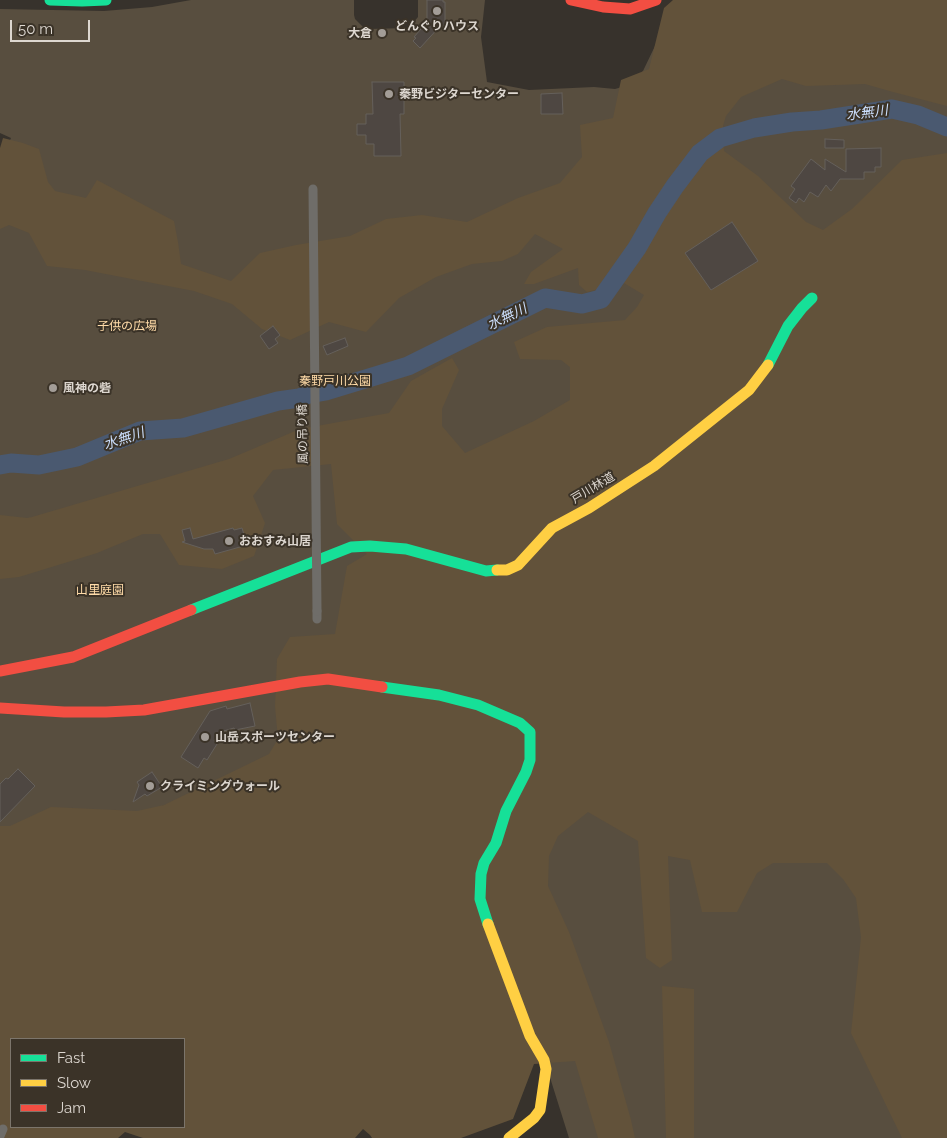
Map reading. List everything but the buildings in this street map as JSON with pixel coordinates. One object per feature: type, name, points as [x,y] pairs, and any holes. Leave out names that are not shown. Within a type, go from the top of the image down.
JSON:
[{"type":"street","points":[[50,0],[106,0]]},
{"type":"street","points":[[571,0],[603,7],[630,9],[656,0]]},
{"type":"street","name":"風の吊り橋","points":[[313,189],[317,615]]},
{"type":"street","name":"戸川林道","points":[[0,671],[73,658],[351,547],[370,546],[406,549],[486,570],[507,570],[518,565],[552,528],[589,508],[654,466],[749,390],[770,363],[788,326],[812,298]]},
{"type":"street","points":[[0,708],[64,712],[144,710],[300,682],[328,679],[439,695],[478,705],[520,723],[530,732],[530,760],[506,811],[496,843],[484,863],[481,874],[480,899],[484,916],[530,1036],[544,1060],[546,1069],[540,1110],[534,1118],[509,1138]]},
{"type":"green space","name":"秦野戸川公園","points":[[191,0],[354,0],[355,19],[363,27],[369,29],[408,28],[418,17],[418,0],[485,0],[481,37],[487,82],[529,90],[594,87],[615,89],[629,85],[643,71],[677,0],[947,0],[947,267],[649,644],[0,860],[0,163],[11,138],[0,133],[0,9],[104,11],[152,7]]},
{"type":"green space","points":[[594,799],[813,843],[858,859],[930,1138],[569,1138],[526,1001],[500,858]]},
{"type":"shaded area","points":[[673,0],[947,0],[947,106],[865,84],[806,86],[782,79],[741,97],[726,116],[723,126],[724,151],[758,176],[806,222],[823,230],[852,209],[902,160],[947,153],[947,1138],[902,1138],[851,1033],[861,937],[856,898],[843,879],[827,863],[773,863],[757,873],[737,912],[702,912],[690,860],[668,856],[672,960],[660,968],[646,958],[638,841],[588,812],[558,836],[549,856],[548,886],[569,932],[609,1042],[635,1138],[598,1138],[575,1061],[534,1064],[513,1119],[461,1138],[372,1138],[363,1129],[355,1138],[143,1138],[125,1132],[118,1138],[0,1138],[0,826],[10,826],[51,807],[137,811],[164,805],[269,754],[278,739],[275,706],[277,659],[290,637],[335,634],[347,566],[367,554],[337,524],[331,464],[273,470],[253,496],[265,523],[254,556],[222,569],[179,565],[160,534],[143,534],[97,553],[19,577],[0,579],[0,515],[32,517],[229,459],[300,429],[389,413],[411,381],[452,358],[459,370],[442,409],[442,426],[465,453],[534,421],[570,400],[570,367],[561,360],[520,359],[514,342],[547,327],[625,320],[637,307],[644,295],[624,283],[587,292],[579,285],[578,268],[534,284],[524,284],[531,272],[563,249],[535,234],[518,254],[502,261],[472,264],[436,277],[399,298],[366,332],[329,322],[290,340],[262,329],[232,304],[194,291],[85,270],[47,266],[29,233],[9,225],[0,229],[0,148],[3,138],[39,149],[48,182],[55,191],[86,198],[97,180],[174,221],[181,264],[231,281],[260,253],[350,236],[386,219],[422,215],[467,222],[518,198],[560,183],[582,157],[580,125],[613,118],[621,80],[649,69],[664,8]]},
{"type":"shaded area","points":[[662,986],[694,989],[694,1138],[666,1138]]},
{"type":"waterway","name":"水無川","points":[[0,465],[11,463],[39,465],[77,457],[140,431],[183,428],[278,401],[326,391],[408,366],[545,298],[582,304],[601,299],[637,248],[675,186],[700,153],[720,138],[754,128],[892,109],[918,115],[947,127]]},
{"type":"traffic: fast","points":[[50,0],[106,0]]},
{"type":"traffic: fast","points":[[768,365],[788,326],[812,298]]},
{"type":"traffic: fast","points":[[191,610],[351,547],[370,546],[406,549],[486,571],[497,570]]},
{"type":"traffic: fast","points":[[382,687],[439,695],[478,705],[520,723],[530,732],[530,760],[526,772],[506,811],[496,843],[484,863],[481,874],[480,899],[488,924]]},
{"type":"traffic: slow","points":[[497,570],[507,570],[518,565],[552,528],[589,508],[654,466],[749,390],[768,365]]},
{"type":"traffic: slow","points":[[488,924],[530,1036],[544,1060],[546,1069],[540,1110],[534,1118],[509,1138]]},
{"type":"traffic: jam","points":[[571,0],[603,7],[630,9],[656,0]]},
{"type":"traffic: jam","points":[[0,671],[73,657],[191,610]]},
{"type":"traffic: jam","points":[[0,708],[64,712],[144,710],[300,682],[328,679],[382,687]]},
{"type":"place","name":"どんぐりハウス","points":[[437,11]]},
{"type":"place","name":"大倉","points":[[382,33]]},
{"type":"place","name":"秦野ビジターセンター","points":[[389,94]]},
{"type":"place","name":"風神の砦","points":[[53,388]]},
{"type":"place","name":"おおすみ山居","points":[[229,541]]},
{"type":"place","name":"山岳スポーツセンター","points":[[205,737]]},
{"type":"place","name":"クライミングウォール","points":[[150,786]]},
{"type":"park label","name":"子供の広場","points":[[127,326]]},
{"type":"park label","name":"山里庭園","points":[[100,590]]}]
